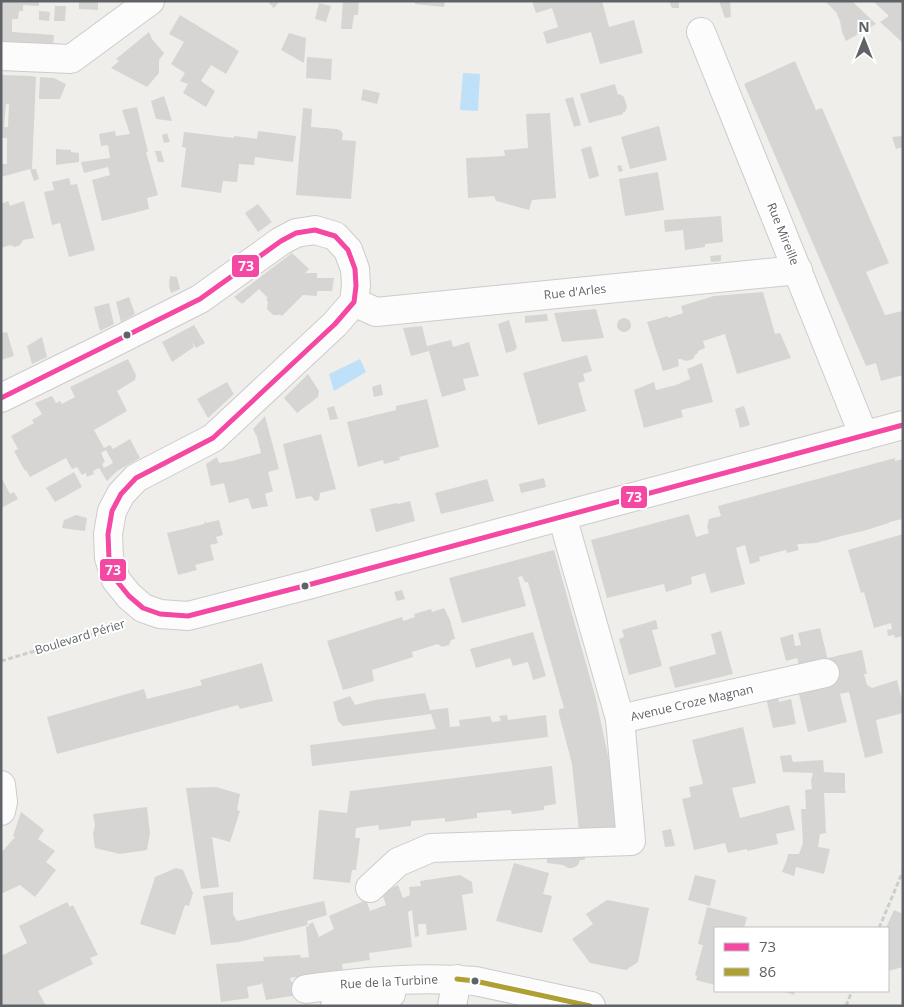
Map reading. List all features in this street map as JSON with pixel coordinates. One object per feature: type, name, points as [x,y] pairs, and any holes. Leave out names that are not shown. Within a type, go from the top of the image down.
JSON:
[{"type":"street","points":[[1,56],[71,59],[150,1]]},
{"type":"street","name":"Rue Mireille","points":[[701,32],[864,436]]},
{"type":"street","points":[[1,398],[200,299],[281,241],[296,233],[315,230],[335,236],[348,250],[355,269],[356,286],[354,302],[335,324],[213,438],[136,478],[121,494],[112,511],[108,534],[109,558],[116,580],[129,596],[143,608],[160,614],[188,616],[903,425]]},
{"type":"street","name":"Rue d'Arles","points":[[354,302],[376,312],[798,270]]},
{"type":"street","name":"Avenue Croze Magnan","points":[[562,516],[620,719],[825,673]]},
{"type":"street","points":[[370,888],[398,862],[431,848],[631,841],[620,719]]},
{"type":"street","points":[[1,785],[3,802],[1,812]]},
{"type":"street","points":[[335,1006],[391,994],[416,979]]},
{"type":"street","points":[[452,1006],[456,979]]},
{"type":"street","name":"Rue de la Turbine","points":[[306,989],[356,982],[456,979],[475,981],[591,1006]]},
{"type":"path","name":"Boulevard Périer","points":[[1,661],[160,614]]},
{"type":"path","points":[[879,927],[903,871]]},
{"type":"path","points":[[846,1006],[852,992]]},
{"type":"water","points":[[463,73],[480,74],[478,111],[460,110]]},
{"type":"water","points":[[360,359],[366,372],[334,391],[329,374]]},
{"type":"building","points":[[1,1],[39,1],[39,6],[23,5],[23,11],[19,11],[18,19],[12,19],[12,32],[54,35],[53,47],[1,44]]},
{"type":"building","points":[[79,1],[98,1],[98,10],[79,9]]},
{"type":"building","points":[[267,1],[280,1],[274,8]]},
{"type":"building","points":[[343,1],[359,1],[358,15],[354,15],[352,29],[341,29]]},
{"type":"building","points":[[415,1],[445,1],[444,7],[415,4]]},
{"type":"building","points":[[532,1],[602,1],[609,27],[634,20],[643,53],[600,64],[591,32],[547,44],[543,32],[558,27],[552,8],[536,13]]},
{"type":"building","points":[[669,1],[679,1],[679,8],[672,8]]},
{"type":"building","points":[[719,1],[730,1],[731,17],[725,18]]},
{"type":"building","points":[[825,1],[852,1],[876,24],[846,41],[837,13]]},
{"type":"building","points":[[873,1],[903,1],[903,43],[880,22],[889,16]]},
{"type":"building","points":[[319,3],[331,6],[326,22],[315,19]]},
{"type":"building","points":[[55,6],[66,6],[65,21],[54,21]]},
{"type":"building","points":[[39,11],[50,12],[49,21],[39,20]]},
{"type":"building","points":[[180,15],[239,51],[226,74],[211,65],[201,81],[215,91],[206,107],[183,93],[188,84],[180,81],[185,73],[171,64],[184,42],[169,34]]},
{"type":"building","points":[[149,32],[152,39],[164,53],[159,60],[159,73],[147,87],[111,68],[119,61],[116,59]]},
{"type":"building","points":[[289,33],[306,38],[304,63],[281,50]]},
{"type":"building","points":[[307,57],[332,59],[331,80],[306,78]]},
{"type":"building","points":[[795,61],[816,110],[822,108],[889,263],[866,272],[885,315],[903,311],[903,375],[881,381],[876,363],[866,366],[744,84]]},
{"type":"building","points":[[1,75],[36,77],[32,169],[36,169],[39,179],[34,181],[30,169],[1,177],[1,164],[7,164],[7,138],[1,138]],"holes":[[[6,104],[9,104],[8,127],[4,127]]]},
{"type":"building","points":[[40,77],[54,78],[66,84],[60,99],[39,99]]},
{"type":"building","points":[[615,84],[618,95],[620,94],[624,97],[627,107],[625,112],[589,123],[580,94]]},
{"type":"building","points":[[363,89],[380,93],[377,104],[361,100]]},
{"type":"building","points":[[164,96],[172,121],[156,119],[151,101]]},
{"type":"building","points":[[573,97],[581,125],[574,127],[565,99]]},
{"type":"building","points":[[137,107],[148,152],[146,152],[158,195],[147,198],[149,209],[102,221],[92,180],[110,175],[108,167],[84,173],[81,162],[110,158],[108,145],[101,146],[99,134],[115,131],[116,136],[130,134],[122,110]]},
{"type":"building","points":[[303,108],[312,109],[311,127],[337,129],[343,134],[342,140],[356,141],[351,199],[296,195]]},
{"type":"building","points":[[550,113],[556,198],[532,200],[529,210],[496,201],[494,196],[468,198],[466,158],[505,156],[504,150],[528,148],[526,114]]},
{"type":"building","points":[[659,126],[667,160],[630,169],[621,137]]},
{"type":"building","points":[[258,131],[296,136],[293,162],[255,157],[254,165],[239,164],[237,182],[223,181],[221,193],[181,187],[186,148],[182,147],[184,132],[257,139]]},
{"type":"building","points":[[167,133],[170,142],[164,143],[162,135]]},
{"type":"building","points":[[902,136],[903,147],[896,149],[892,137]]},
{"type":"building","points":[[591,146],[599,176],[589,179],[581,149]]},
{"type":"building","points":[[56,149],[71,150],[71,152],[79,153],[79,162],[56,165]]},
{"type":"building","points":[[155,151],[161,151],[164,162],[158,162]]},
{"type":"building","points":[[621,165],[623,171],[619,172],[617,166]]},
{"type":"building","points":[[658,172],[664,210],[625,216],[619,179]]},
{"type":"building","points":[[69,178],[71,185],[77,184],[95,250],[69,257],[60,223],[52,225],[44,192],[54,190],[52,182]]},
{"type":"building","points":[[8,201],[10,206],[24,201],[34,238],[23,240],[20,245],[15,247],[10,245],[1,248],[1,204]]},
{"type":"building","points":[[258,204],[272,222],[258,232],[245,213]]},
{"type":"building","points":[[721,216],[723,242],[705,244],[705,247],[685,250],[683,230],[665,232],[664,220]]},
{"type":"building","points":[[292,253],[309,269],[305,273],[317,273],[317,278],[334,278],[332,291],[317,291],[317,296],[303,295],[282,316],[279,314],[273,315],[267,309],[268,302],[266,299],[268,298],[259,289],[242,304],[234,297]]},
{"type":"building","points":[[721,255],[721,261],[711,262],[710,256]]},
{"type":"building","points":[[170,276],[177,277],[180,289],[171,293],[169,286]]},
{"type":"building","points":[[763,292],[775,334],[780,333],[791,358],[737,374],[725,334],[703,341],[705,348],[698,351],[693,359],[686,361],[678,359],[679,366],[663,371],[647,322],[683,313],[681,306],[714,296]]},
{"type":"building","points":[[129,297],[135,314],[121,322],[116,302]]},
{"type":"building","points":[[109,303],[114,324],[100,331],[94,307]]},
{"type":"building","points":[[596,309],[604,338],[562,342],[554,313]]},
{"type":"building","points":[[547,314],[548,321],[525,323],[525,316]]},
{"type":"building","points":[[621,318],[627,318],[631,325],[627,332],[621,332],[617,328],[617,322]]},
{"type":"building","points":[[509,320],[517,348],[506,353],[498,324]]},
{"type":"building","points":[[194,325],[205,343],[196,348],[191,341],[194,347],[172,362],[162,342]]},
{"type":"building","points":[[422,326],[427,346],[451,340],[453,347],[469,342],[479,376],[463,379],[466,390],[442,397],[429,351],[411,356],[403,328]]},
{"type":"building","points":[[7,332],[14,356],[1,360],[1,333]]},
{"type":"building","points":[[42,337],[47,357],[32,364],[27,346]]},
{"type":"building","points":[[587,355],[592,371],[583,374],[585,381],[578,383],[586,411],[538,425],[523,373]]},
{"type":"building","points":[[128,359],[136,375],[135,380],[117,391],[127,411],[94,430],[104,448],[110,445],[113,449],[130,439],[140,458],[117,471],[107,481],[99,468],[93,471],[94,474],[87,477],[86,473],[82,475],[77,467],[72,469],[66,458],[30,477],[14,451],[18,449],[11,436],[34,423],[32,420],[42,414],[35,403],[52,396],[56,403],[60,401],[62,404],[75,397],[70,387]],"holes":[[[106,450],[113,463],[104,468],[102,464],[105,462],[101,453]]]},
{"type":"building","points":[[702,363],[713,402],[681,410],[683,417],[644,428],[634,390],[654,382],[656,390],[676,385],[690,379],[687,369]]},
{"type":"building","points":[[308,374],[319,391],[318,397],[297,413],[284,398]]},
{"type":"building","points":[[227,382],[234,394],[208,418],[197,399]]},
{"type":"building","points":[[381,384],[383,395],[374,397],[372,387]]},
{"type":"building","points":[[427,399],[439,447],[399,457],[400,460],[384,464],[383,460],[358,467],[347,422],[396,410],[396,406]]},
{"type":"building","points":[[334,406],[338,419],[330,420],[327,408]]},
{"type":"building","points":[[744,406],[750,425],[740,428],[735,409]]},
{"type":"building","points":[[265,416],[279,469],[268,472],[273,491],[265,494],[268,506],[252,509],[248,498],[229,503],[224,483],[211,486],[206,464],[217,457],[219,463],[261,453],[253,429]]},
{"type":"building","points":[[321,434],[336,489],[320,493],[319,500],[315,501],[311,496],[296,499],[283,444]]},
{"type":"building","points":[[895,458],[895,461],[903,459],[903,519],[816,543],[799,544],[797,545],[799,550],[787,553],[786,550],[759,557],[760,561],[750,564],[745,545],[736,548],[745,584],[711,593],[705,573],[691,577],[692,584],[666,592],[664,584],[607,598],[591,540],[689,514],[696,537],[709,533],[707,527],[709,519],[721,516],[718,506]]},
{"type":"building","points":[[74,472],[82,487],[55,502],[46,488]]},
{"type":"building","points":[[1,477],[10,494],[14,492],[18,499],[1,508]]},
{"type":"building","points":[[544,478],[546,487],[521,493],[519,484]]},
{"type":"building","points":[[487,479],[494,501],[441,514],[435,493]]},
{"type":"building","points":[[410,501],[415,521],[376,532],[370,509]]},
{"type":"building","points":[[76,515],[87,518],[85,531],[62,528],[64,520]]},
{"type":"building","points":[[219,520],[223,535],[216,537],[218,543],[210,545],[214,560],[195,565],[197,570],[178,575],[167,533],[204,524],[206,521],[206,523]]},
{"type":"building","points":[[903,534],[903,636],[895,638],[894,635],[888,636],[887,630],[892,629],[891,623],[874,628],[864,592],[861,593],[848,550]]},
{"type":"building","points":[[554,550],[596,699],[609,760],[616,827],[579,831],[572,764],[559,714],[559,709],[564,708],[528,582],[525,582],[522,576],[518,577],[526,606],[462,623],[449,578]]},
{"type":"building","points":[[402,590],[405,599],[397,601],[394,592]]},
{"type":"building","points":[[444,608],[450,620],[455,639],[451,640],[449,645],[442,647],[438,644],[412,652],[413,657],[372,670],[374,681],[343,690],[327,641],[402,617],[403,621],[415,617],[414,614],[431,609],[432,612]]},
{"type":"building","points":[[656,620],[658,629],[652,630],[662,666],[629,675],[619,639],[624,637],[622,630]]},
{"type":"building","points":[[820,628],[828,660],[799,666],[797,658],[786,661],[780,638],[793,634],[795,646],[801,645],[798,633]]},
{"type":"building","points":[[721,631],[733,674],[675,688],[669,667],[716,654],[711,634]]},
{"type":"building","points":[[533,632],[546,676],[533,680],[528,662],[513,666],[510,658],[476,668],[470,649]]},
{"type":"building","points":[[862,650],[867,674],[864,674],[867,685],[872,688],[897,680],[903,704],[903,713],[876,720],[883,753],[865,758],[849,692],[840,694],[847,722],[808,732],[798,690],[834,681],[828,658]]},
{"type":"building","points":[[262,663],[273,701],[240,709],[238,705],[57,754],[47,717],[144,689],[147,699],[202,685],[200,680]]},
{"type":"building","points":[[425,693],[430,710],[448,708],[450,727],[460,726],[459,720],[490,716],[492,722],[501,721],[499,716],[507,715],[508,720],[546,715],[548,737],[312,766],[310,745],[436,729],[431,714],[343,726],[338,721],[333,702],[350,696],[355,705],[375,700]]},
{"type":"building","points":[[778,695],[779,702],[791,699],[796,724],[773,728],[766,698]]},
{"type":"building","points":[[743,727],[756,783],[732,788],[740,818],[789,805],[795,830],[776,834],[778,844],[747,851],[747,849],[728,853],[725,843],[694,850],[682,799],[691,797],[689,787],[703,784],[692,740]]},
{"type":"building","points":[[791,755],[793,762],[823,760],[824,772],[845,773],[846,793],[824,793],[826,833],[820,834],[818,847],[830,849],[824,874],[796,867],[794,876],[782,872],[788,854],[799,854],[803,843],[801,809],[806,809],[805,790],[812,789],[813,773],[783,772],[780,756]]},
{"type":"building","points":[[552,766],[556,804],[544,806],[544,810],[512,814],[511,810],[477,813],[477,818],[445,822],[445,818],[411,821],[411,826],[379,830],[378,825],[356,828],[355,838],[360,838],[356,870],[352,870],[350,883],[313,879],[319,810],[347,813],[350,791]]},
{"type":"building","points":[[216,787],[240,794],[237,810],[240,811],[230,842],[212,837],[219,887],[201,889],[186,788]]},
{"type":"building","points":[[147,807],[150,833],[147,850],[120,854],[95,848],[93,814]]},
{"type":"building","points":[[21,812],[44,830],[38,839],[55,851],[46,862],[56,870],[35,897],[20,885],[1,894],[1,853],[15,837],[13,836]]},
{"type":"building","points":[[671,829],[675,846],[665,847],[662,831]]},
{"type":"building","points":[[584,854],[585,860],[580,860],[578,865],[573,868],[547,863],[547,856]]},
{"type":"building","points":[[514,863],[549,873],[543,894],[552,896],[542,933],[496,921]]},
{"type":"building","points":[[176,868],[183,870],[193,893],[189,906],[185,905],[175,935],[140,924],[155,877]]},
{"type":"building","points":[[460,875],[472,882],[473,893],[462,895],[467,930],[427,935],[426,924],[418,924],[419,936],[415,937],[412,910],[408,912],[412,947],[369,953],[370,960],[342,964],[343,971],[290,978],[291,982],[296,981],[298,995],[266,1000],[261,983],[247,987],[249,998],[221,1002],[216,964],[264,961],[263,957],[300,955],[301,958],[309,957],[306,927],[309,924],[313,922],[319,937],[334,929],[329,916],[366,900],[370,911],[386,905],[382,893],[398,885],[403,898],[410,895],[409,887],[421,886],[420,881]]},
{"type":"building","points":[[695,875],[716,880],[710,906],[688,900]]},
{"type":"building","points":[[233,892],[233,914],[237,921],[324,901],[327,915],[307,921],[308,925],[239,942],[211,945],[203,896]]},
{"type":"building","points":[[607,900],[649,908],[638,962],[626,970],[590,963],[572,939],[593,924],[586,914]]},
{"type":"building","points":[[67,902],[70,907],[73,905],[98,955],[90,958],[93,964],[38,991],[46,1006],[1,1006],[1,956],[27,943],[19,926]]},
{"type":"building","points":[[707,907],[747,917],[744,927],[714,927],[714,985],[696,980],[697,976],[695,975],[703,945],[698,944]]},
{"type":"building","points":[[894,910],[903,914],[903,967],[889,971],[889,927],[886,927]]},
{"type":"transit line","name":"73","points":[[1,398],[200,299],[281,241],[296,233],[315,230],[335,236],[348,250],[355,269],[356,286],[354,302],[335,324],[213,438],[136,478],[121,494],[112,511],[108,534],[109,558],[116,580],[129,596],[143,608],[160,614],[188,616],[903,425]]},
{"type":"transit line","name":"86","points":[[457,979],[475,981],[590,1006]]}]
